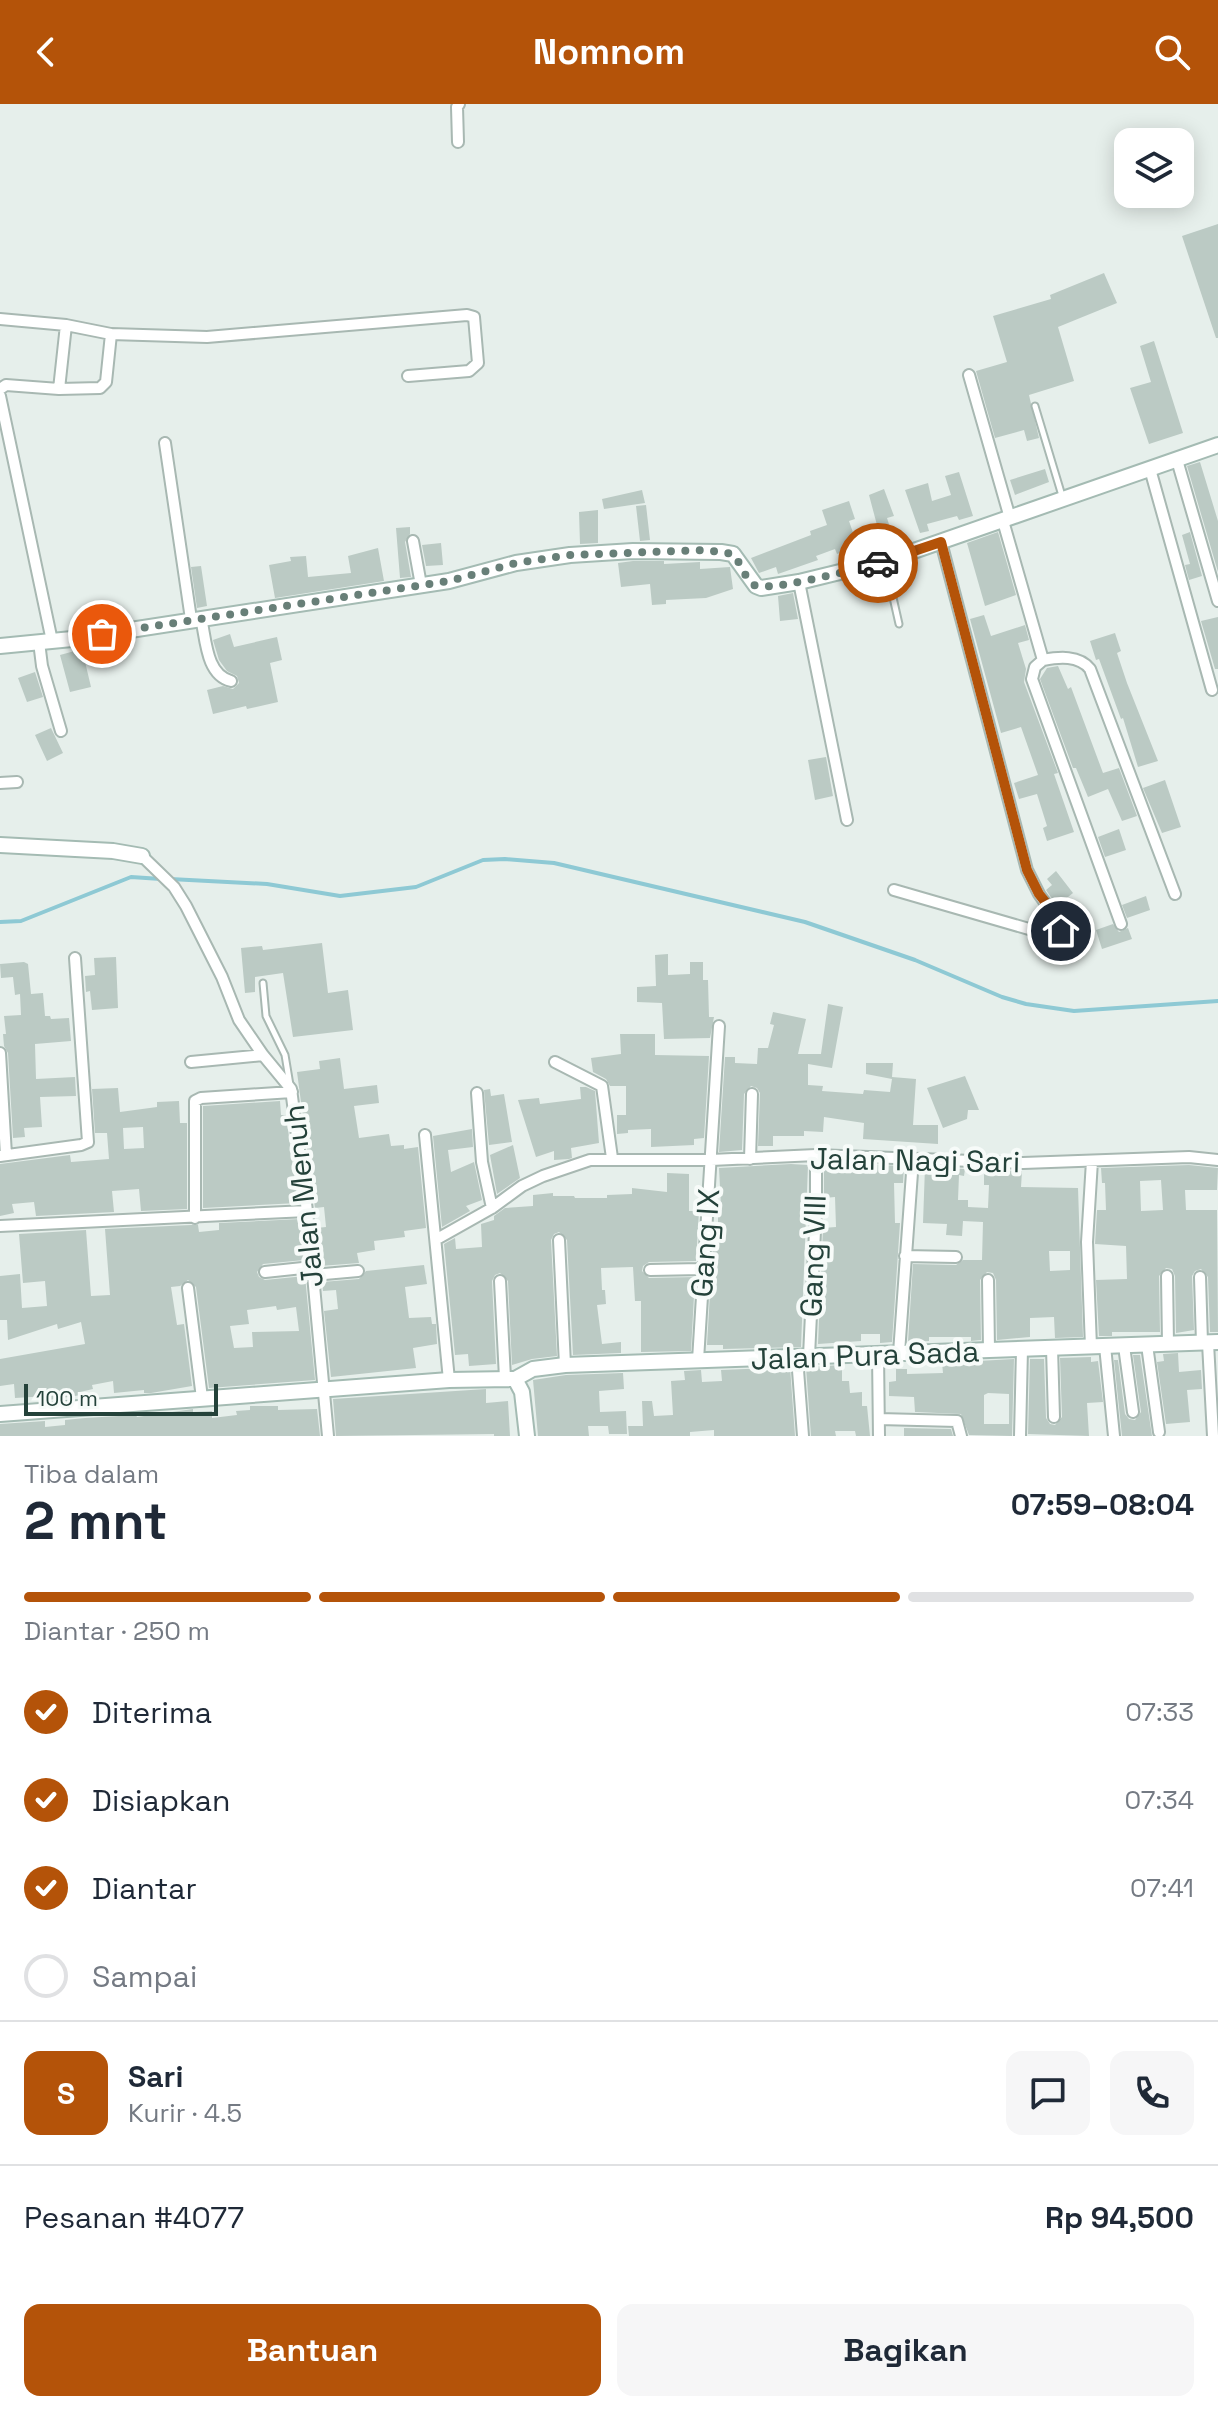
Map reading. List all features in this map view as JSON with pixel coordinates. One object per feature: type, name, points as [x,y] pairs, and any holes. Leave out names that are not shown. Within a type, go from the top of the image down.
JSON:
[{"type":"street","points":[[458,142],[459,104]]},
{"type":"street","points":[[0,319],[66,325],[111,334],[207,337],[467,315],[474,317],[477,367],[469,371],[408,376]]},
{"type":"street","points":[[59,389],[66,325]]},
{"type":"street","points":[[0,389],[6,385],[100,388],[105,385],[111,334]]},
{"type":"street","points":[[969,375],[1043,660]]},
{"type":"street","points":[[0,396],[45,642],[42,666],[61,731]]},
{"type":"street","points":[[165,443],[196,618],[214,669],[224,679],[231,681]]},
{"type":"street","points":[[0,646],[45,642],[449,581],[516,563],[570,555],[706,550],[733,554],[756,586],[761,588],[799,582],[885,561],[1218,445]]},
{"type":"street","points":[[1177,460],[1218,601]]},
{"type":"street","points":[[1150,469],[1212,690]]},
{"type":"street","points":[[413,541],[421,585]]},
{"type":"street","points":[[894,890],[1053,936],[1062,927],[1027,870],[941,542]]},
{"type":"street","points":[[799,582],[847,820]]},
{"type":"street","points":[[1121,924],[1032,679],[1035,667],[1043,660],[1077,660],[1090,669],[1175,894]]},
{"type":"street","points":[[0,783],[17,782]]},
{"type":"street","name":"Jalan Menuh","points":[[0,845],[113,851],[142,856],[174,887],[222,977],[239,1020],[291,1089],[307,1211],[328,1436]]},
{"type":"street","points":[[0,1053],[3,1156],[88,1142],[75,958]]},
{"type":"street","name":"Gang IX","points":[[696,1356],[719,1026]]},
{"type":"street","points":[[191,1062],[263,1055]]},
{"type":"street","points":[[555,1062],[602,1086],[612,1158]]},
{"type":"street","points":[[195,1218],[197,1099],[291,1089]]},
{"type":"street","points":[[477,1093],[482,1162],[492,1208]]},
{"type":"street","points":[[750,1159],[752,1094]]},
{"type":"street","points":[[425,1135],[449,1380]]},
{"type":"street","name":"Jalan Nagi Sari","points":[[437,1239],[543,1176],[590,1160],[711,1160],[816,1155],[1023,1163],[1189,1157],[1218,1160]]},
{"type":"street","name":"Gang VIII","points":[[803,1436],[803,1357],[816,1210],[816,1155]]},
{"type":"street","points":[[899,1353],[913,1159]]},
{"type":"street","points":[[1092,1161],[1087,1242],[1098,1346],[1114,1436]]},
{"type":"street","points":[[0,1226],[307,1211]]},
{"type":"street","points":[[559,1240],[565,1365]]},
{"type":"street","points":[[905,1256],[956,1257]]},
{"type":"street","points":[[650,1270],[701,1269]]},
{"type":"street","points":[[265,1272],[358,1271]]},
{"type":"street","points":[[1167,1276],[1168,1344]]},
{"type":"street","points":[[1200,1277],[1210,1343],[1213,1436]]},
{"type":"street","points":[[988,1280],[989,1350]]},
{"type":"street","points":[[500,1281],[510,1379],[522,1392],[527,1436]]},
{"type":"street","points":[[188,1288],[202,1398]]},
{"type":"street","name":"Gang IX","points":[[696,1356],[705,1294]]},
{"type":"street","name":"Jalan Pura Sada","points":[[0,1414],[449,1380],[510,1379],[533,1369],[565,1365],[696,1356],[803,1357],[1210,1343]]},
{"type":"street","points":[[1147,1345],[1159,1432]]},
{"type":"street","points":[[1124,1346],[1133,1412]]},
{"type":"street","points":[[1052,1348],[1054,1417]]},
{"type":"street","points":[[1020,1436],[1022,1349]]},
{"type":"street","points":[[878,1354],[879,1436]]},
{"type":"street","points":[[805,1413],[806,1374]]},
{"type":"street","points":[[879,1419],[957,1421],[961,1436]]},
{"type":"lane","points":[[1035,406],[1064,500]]},
{"type":"lane","points":[[885,561],[899,624]]},
{"type":"lane","points":[[263,983],[266,1016],[285,1055],[291,1089]]},
{"type":"building","points":[[1218,224],[1218,338],[1216,338],[1182,236]]},
{"type":"building","points":[[1104,273],[1117,303],[1058,327],[1074,381],[1029,395],[1039,438],[1027,441],[1024,430],[995,438],[976,371],[1007,362],[993,316],[1051,299],[1050,295]]},
{"type":"building","points":[[1154,341],[1183,433],[1149,444],[1130,388],[1151,382],[1140,346]]},
{"type":"building","points":[[1200,462],[1218,521],[1218,572],[1187,466]]},
{"type":"building","points":[[1045,469],[1049,482],[1015,495],[1010,480]]},
{"type":"building","points":[[959,472],[973,516],[959,520],[957,516],[927,524],[929,531],[920,533],[905,490],[928,483],[932,501],[951,495],[945,476]]},
{"type":"building","points":[[884,489],[894,516],[887,518],[894,540],[882,544],[869,495]]},
{"type":"building","points":[[642,490],[645,503],[604,509],[602,499]]},
{"type":"building","points":[[849,501],[855,519],[849,521],[858,547],[837,554],[835,549],[816,556],[818,560],[778,574],[776,567],[759,573],[751,558],[811,535],[810,531],[827,525],[822,510]]},
{"type":"building","points":[[646,505],[650,540],[640,541],[636,506]]},
{"type":"building","points":[[598,510],[598,543],[580,544],[579,512]]},
{"type":"building","points":[[410,527],[405,542],[411,577],[400,578],[396,528]]},
{"type":"building","points":[[998,532],[1016,595],[985,606],[967,543]]},
{"type":"building","points":[[1190,532],[1202,576],[1189,580],[1185,565],[1190,564],[1182,535]]},
{"type":"building","points":[[441,543],[443,565],[426,566],[422,545]]},
{"type":"building","points":[[378,548],[384,581],[275,598],[269,565],[291,561],[290,557],[306,556],[308,577],[351,573],[348,556]]},
{"type":"building","points":[[664,561],[664,564],[700,562],[700,569],[730,567],[733,589],[706,598],[666,600],[666,604],[652,605],[650,584],[621,587],[618,563]]},
{"type":"building","points":[[201,566],[207,606],[197,608],[191,567]]},
{"type":"building","points":[[793,593],[798,619],[780,621],[778,596]]},
{"type":"building","points":[[984,615],[991,636],[1025,625],[1029,640],[1018,643],[1026,669],[1024,682],[1058,773],[1054,774],[1074,832],[1047,841],[1043,828],[1047,826],[1037,794],[1019,799],[1014,783],[1038,775],[1021,727],[1001,733],[970,619]]},
{"type":"building","points":[[1218,617],[1218,669],[1215,669],[1201,621]]},
{"type":"building","points":[[1115,633],[1121,651],[1117,653],[1127,683],[1158,761],[1138,767],[1123,718],[1090,641]]},
{"type":"building","points":[[230,634],[234,647],[277,637],[282,660],[270,663],[278,702],[213,714],[207,690],[223,686],[233,689],[239,683],[237,676],[227,671],[219,660],[213,640]]},
{"type":"building","points":[[82,649],[91,687],[70,692],[60,655]]},
{"type":"building","points":[[1058,666],[1068,689],[1071,687],[1103,773],[1119,768],[1137,816],[1122,821],[1108,789],[1088,797],[1076,768],[1073,768],[1040,679],[1047,668]]},
{"type":"building","points":[[35,672],[43,697],[27,702],[18,678]]},
{"type":"building","points":[[51,728],[63,753],[47,761],[35,735]]},
{"type":"building","points":[[826,757],[833,796],[815,800],[808,760]]},
{"type":"building","points":[[1165,780],[1181,827],[1162,833],[1143,788]]},
{"type":"building","points":[[1119,829],[1126,850],[1105,857],[1098,837]]},
{"type":"building","points":[[1056,871],[1073,893],[1057,906],[1046,890],[1052,885],[1047,879]]},
{"type":"building","points":[[1146,896],[1150,910],[1127,918],[1122,905]]},
{"type":"building","points":[[1113,924],[1119,932],[1128,928],[1132,939],[1102,949],[1096,930]]},
{"type":"building","points":[[322,943],[328,993],[348,990],[353,1030],[293,1037],[283,973],[255,977],[255,992],[245,993],[241,948],[262,946],[263,950]]},
{"type":"building","points":[[668,954],[668,975],[690,974],[690,962],[703,962],[703,980],[708,980],[709,1017],[714,1017],[710,1038],[664,1039],[662,1003],[637,1002],[637,987],[656,986],[655,955]]},
{"type":"building","points":[[116,957],[118,1008],[92,1010],[85,976],[95,975],[94,958]]},
{"type":"building","points":[[0,964],[28,964],[31,994],[43,993],[45,1016],[51,1019],[69,1018],[71,1041],[35,1044],[36,1079],[75,1077],[76,1096],[40,1097],[42,1127],[24,1128],[25,1137],[13,1138],[8,1053],[3,1034],[6,1034],[4,1016],[21,1015],[20,994],[15,995],[13,977],[1,978]]},
{"type":"building","points":[[828,1004],[843,1007],[832,1068],[808,1064],[808,1085],[823,1086],[822,1091],[890,1092],[892,1079],[866,1074],[866,1063],[893,1063],[892,1077],[916,1079],[913,1125],[938,1125],[938,1144],[863,1139],[864,1123],[824,1117],[823,1132],[804,1131],[804,1136],[773,1136],[773,1146],[758,1146],[760,1093],[751,1086],[744,1094],[742,1150],[719,1152],[725,1057],[735,1057],[735,1063],[757,1064],[758,1048],[768,1048],[774,1025],[770,1024],[773,1012],[806,1019],[798,1054],[821,1054]]},
{"type":"building","points":[[620,1034],[655,1034],[655,1055],[709,1056],[704,1138],[694,1139],[694,1145],[651,1147],[651,1129],[617,1134],[617,1115],[626,1115],[626,1086],[610,1086],[606,1079],[593,1072],[591,1058],[621,1054]]},
{"type":"building","points":[[340,1058],[344,1089],[377,1085],[379,1103],[354,1106],[359,1138],[389,1134],[391,1146],[404,1145],[404,1149],[418,1147],[426,1228],[404,1231],[405,1237],[374,1241],[375,1250],[357,1253],[359,1263],[320,1266],[317,1228],[326,1227],[324,1207],[315,1208],[297,1072],[320,1069],[319,1061]]},
{"type":"building","points":[[965,1076],[979,1110],[968,1110],[967,1119],[943,1128],[927,1088]]},
{"type":"building","points":[[580,1087],[595,1091],[599,1143],[571,1148],[572,1158],[569,1159],[554,1160],[554,1151],[536,1157],[518,1100],[539,1098],[540,1104],[581,1099]]},
{"type":"building","points":[[118,1088],[120,1112],[157,1107],[157,1102],[179,1101],[180,1123],[187,1123],[187,1209],[141,1211],[139,1189],[112,1191],[114,1212],[36,1216],[34,1202],[12,1204],[14,1213],[0,1216],[0,1164],[70,1155],[71,1162],[109,1159],[107,1133],[95,1133],[92,1089]],"holes":[[[143,1127],[144,1148],[124,1149],[123,1128]]]},
{"type":"building","points":[[490,1089],[491,1096],[504,1094],[512,1142],[489,1145],[484,1090]]},
{"type":"building","points":[[280,1101],[281,1115],[286,1115],[298,1203],[203,1208],[203,1106]]},
{"type":"building","points":[[472,1129],[473,1147],[448,1150],[451,1172],[474,1162],[482,1200],[466,1206],[470,1211],[442,1227],[433,1136]]},
{"type":"building","points":[[513,1145],[520,1178],[497,1194],[490,1155]]},
{"type":"building","points":[[824,1163],[904,1166],[903,1183],[894,1183],[895,1223],[900,1223],[892,1342],[880,1343],[880,1334],[861,1334],[861,1341],[818,1344],[823,1228],[836,1227],[835,1197],[824,1198]]},
{"type":"building","points":[[808,1165],[801,1347],[723,1349],[723,1345],[707,1345],[714,1226],[718,1226],[718,1206],[721,1206],[719,1168]]},
{"type":"building","points":[[1189,1165],[1218,1168],[1217,1190],[1185,1190],[1186,1210],[1217,1210],[1218,1332],[1210,1332],[1208,1277],[1201,1269],[1192,1276],[1194,1330],[1176,1333],[1175,1276],[1172,1269],[1166,1268],[1159,1276],[1160,1332],[1112,1332],[1112,1336],[1099,1336],[1096,1280],[1127,1279],[1126,1246],[1095,1244],[1097,1210],[1106,1210],[1101,1168]],"holes":[[[1161,1180],[1163,1210],[1141,1211],[1140,1181]]]},
{"type":"building","points":[[925,1167],[965,1169],[964,1176],[959,1175],[958,1200],[968,1200],[968,1207],[988,1208],[989,1185],[984,1185],[984,1170],[1022,1171],[1021,1187],[1078,1188],[1083,1337],[1055,1338],[1054,1317],[1030,1318],[1030,1337],[997,1340],[996,1280],[993,1273],[987,1272],[980,1280],[981,1340],[971,1341],[971,1337],[929,1337],[929,1341],[908,1342],[913,1264],[956,1265],[963,1260],[982,1260],[983,1222],[963,1221],[962,1236],[946,1235],[947,1224],[923,1223]],"holes":[[[1049,1251],[1070,1251],[1070,1270],[1050,1271]]]},
{"type":"building","points":[[667,1173],[689,1174],[689,1211],[699,1211],[696,1261],[649,1262],[642,1271],[649,1278],[695,1277],[691,1351],[641,1352],[641,1301],[635,1301],[633,1267],[601,1268],[606,1304],[597,1305],[602,1344],[621,1342],[621,1353],[573,1355],[567,1240],[559,1232],[551,1240],[557,1356],[512,1365],[508,1281],[500,1273],[492,1281],[496,1364],[469,1366],[468,1354],[455,1355],[444,1244],[455,1238],[456,1249],[482,1247],[481,1224],[494,1220],[494,1216],[505,1208],[533,1206],[533,1195],[553,1193],[553,1196],[607,1198],[607,1195],[632,1194],[632,1188],[667,1192]]},
{"type":"building","points":[[300,1219],[304,1260],[263,1264],[257,1272],[265,1280],[305,1276],[315,1380],[209,1388],[196,1287],[188,1280],[180,1286],[171,1287],[177,1325],[184,1324],[192,1386],[151,1393],[144,1393],[144,1390],[114,1393],[113,1381],[92,1385],[93,1389],[80,1392],[81,1395],[49,1400],[48,1396],[15,1398],[14,1384],[0,1386],[0,1359],[85,1344],[81,1322],[58,1329],[57,1324],[8,1340],[7,1320],[0,1320],[0,1276],[20,1274],[22,1308],[47,1306],[45,1281],[23,1283],[19,1234],[86,1230],[91,1296],[110,1295],[105,1229],[198,1225],[199,1232],[219,1230],[219,1223]],"holes":[[[276,1306],[277,1310],[296,1307],[299,1331],[252,1332],[253,1347],[234,1348],[230,1326],[249,1324],[247,1310]]]},
{"type":"building","points":[[424,1265],[427,1284],[405,1287],[409,1318],[431,1317],[432,1324],[436,1324],[437,1344],[413,1348],[416,1368],[331,1377],[324,1311],[338,1309],[336,1290],[323,1291],[322,1282],[359,1279],[366,1271]]},
{"type":"building","points":[[1178,1353],[1179,1372],[1201,1370],[1202,1389],[1187,1390],[1190,1422],[1166,1424],[1157,1362],[1164,1361],[1163,1354]]},
{"type":"building","points":[[1133,1355],[1140,1355],[1152,1436],[1122,1436],[1114,1360],[1118,1360],[1125,1414],[1135,1420],[1141,1412]]},
{"type":"building","points":[[1091,1357],[1091,1362],[1098,1361],[1103,1402],[1087,1403],[1089,1436],[1028,1434],[1030,1359],[1044,1359],[1046,1418],[1055,1425],[1062,1417],[1060,1358]]},
{"type":"building","points":[[1014,1359],[1012,1436],[969,1435],[961,1414],[915,1412],[914,1397],[889,1396],[889,1382],[896,1381],[896,1369],[907,1369],[907,1374],[943,1373],[942,1363]],"holes":[[[1009,1394],[1009,1424],[984,1424],[984,1395]]]},
{"type":"building","points":[[842,1365],[842,1381],[849,1381],[850,1393],[862,1392],[862,1406],[867,1406],[870,1436],[856,1436],[855,1431],[835,1431],[836,1436],[811,1436],[806,1367]]},
{"type":"building","points":[[790,1367],[795,1436],[714,1436],[714,1430],[690,1432],[690,1436],[629,1436],[628,1426],[643,1426],[642,1401],[652,1401],[654,1416],[673,1415],[671,1381],[685,1380],[684,1371],[701,1370],[702,1382],[722,1381],[721,1370]]},
{"type":"building","points":[[623,1373],[624,1389],[599,1391],[600,1412],[626,1411],[627,1434],[609,1434],[608,1426],[588,1426],[589,1436],[538,1436],[533,1380],[566,1375]]},
{"type":"building","points":[[486,1389],[486,1403],[508,1401],[510,1436],[336,1436],[333,1399]]},
{"type":"building","points":[[250,1406],[278,1406],[278,1410],[317,1409],[320,1436],[0,1436],[0,1424],[45,1421],[45,1427],[65,1425],[65,1420],[137,1417],[193,1409],[193,1412],[212,1411],[212,1418],[237,1415],[236,1411],[250,1410]]},
{"type":"building","points":[[904,1428],[951,1429],[953,1436],[904,1436]]},
{"type":"waterway","points":[[170,879],[267,884],[340,896],[416,887],[483,860],[554,863],[805,922],[915,960],[1026,1004],[1074,1011],[1218,1001]]},
{"type":"waterway","points":[[0,922],[21,921],[131,877],[161,879]]},
{"type":"way so far","points":[[102,634],[449,581],[516,563],[570,555],[706,550],[733,554],[752,584],[761,588],[878,563]]},
{"type":"route","points":[[878,563],[941,542],[1027,870],[1039,894],[1061,922],[1061,931]]}]
